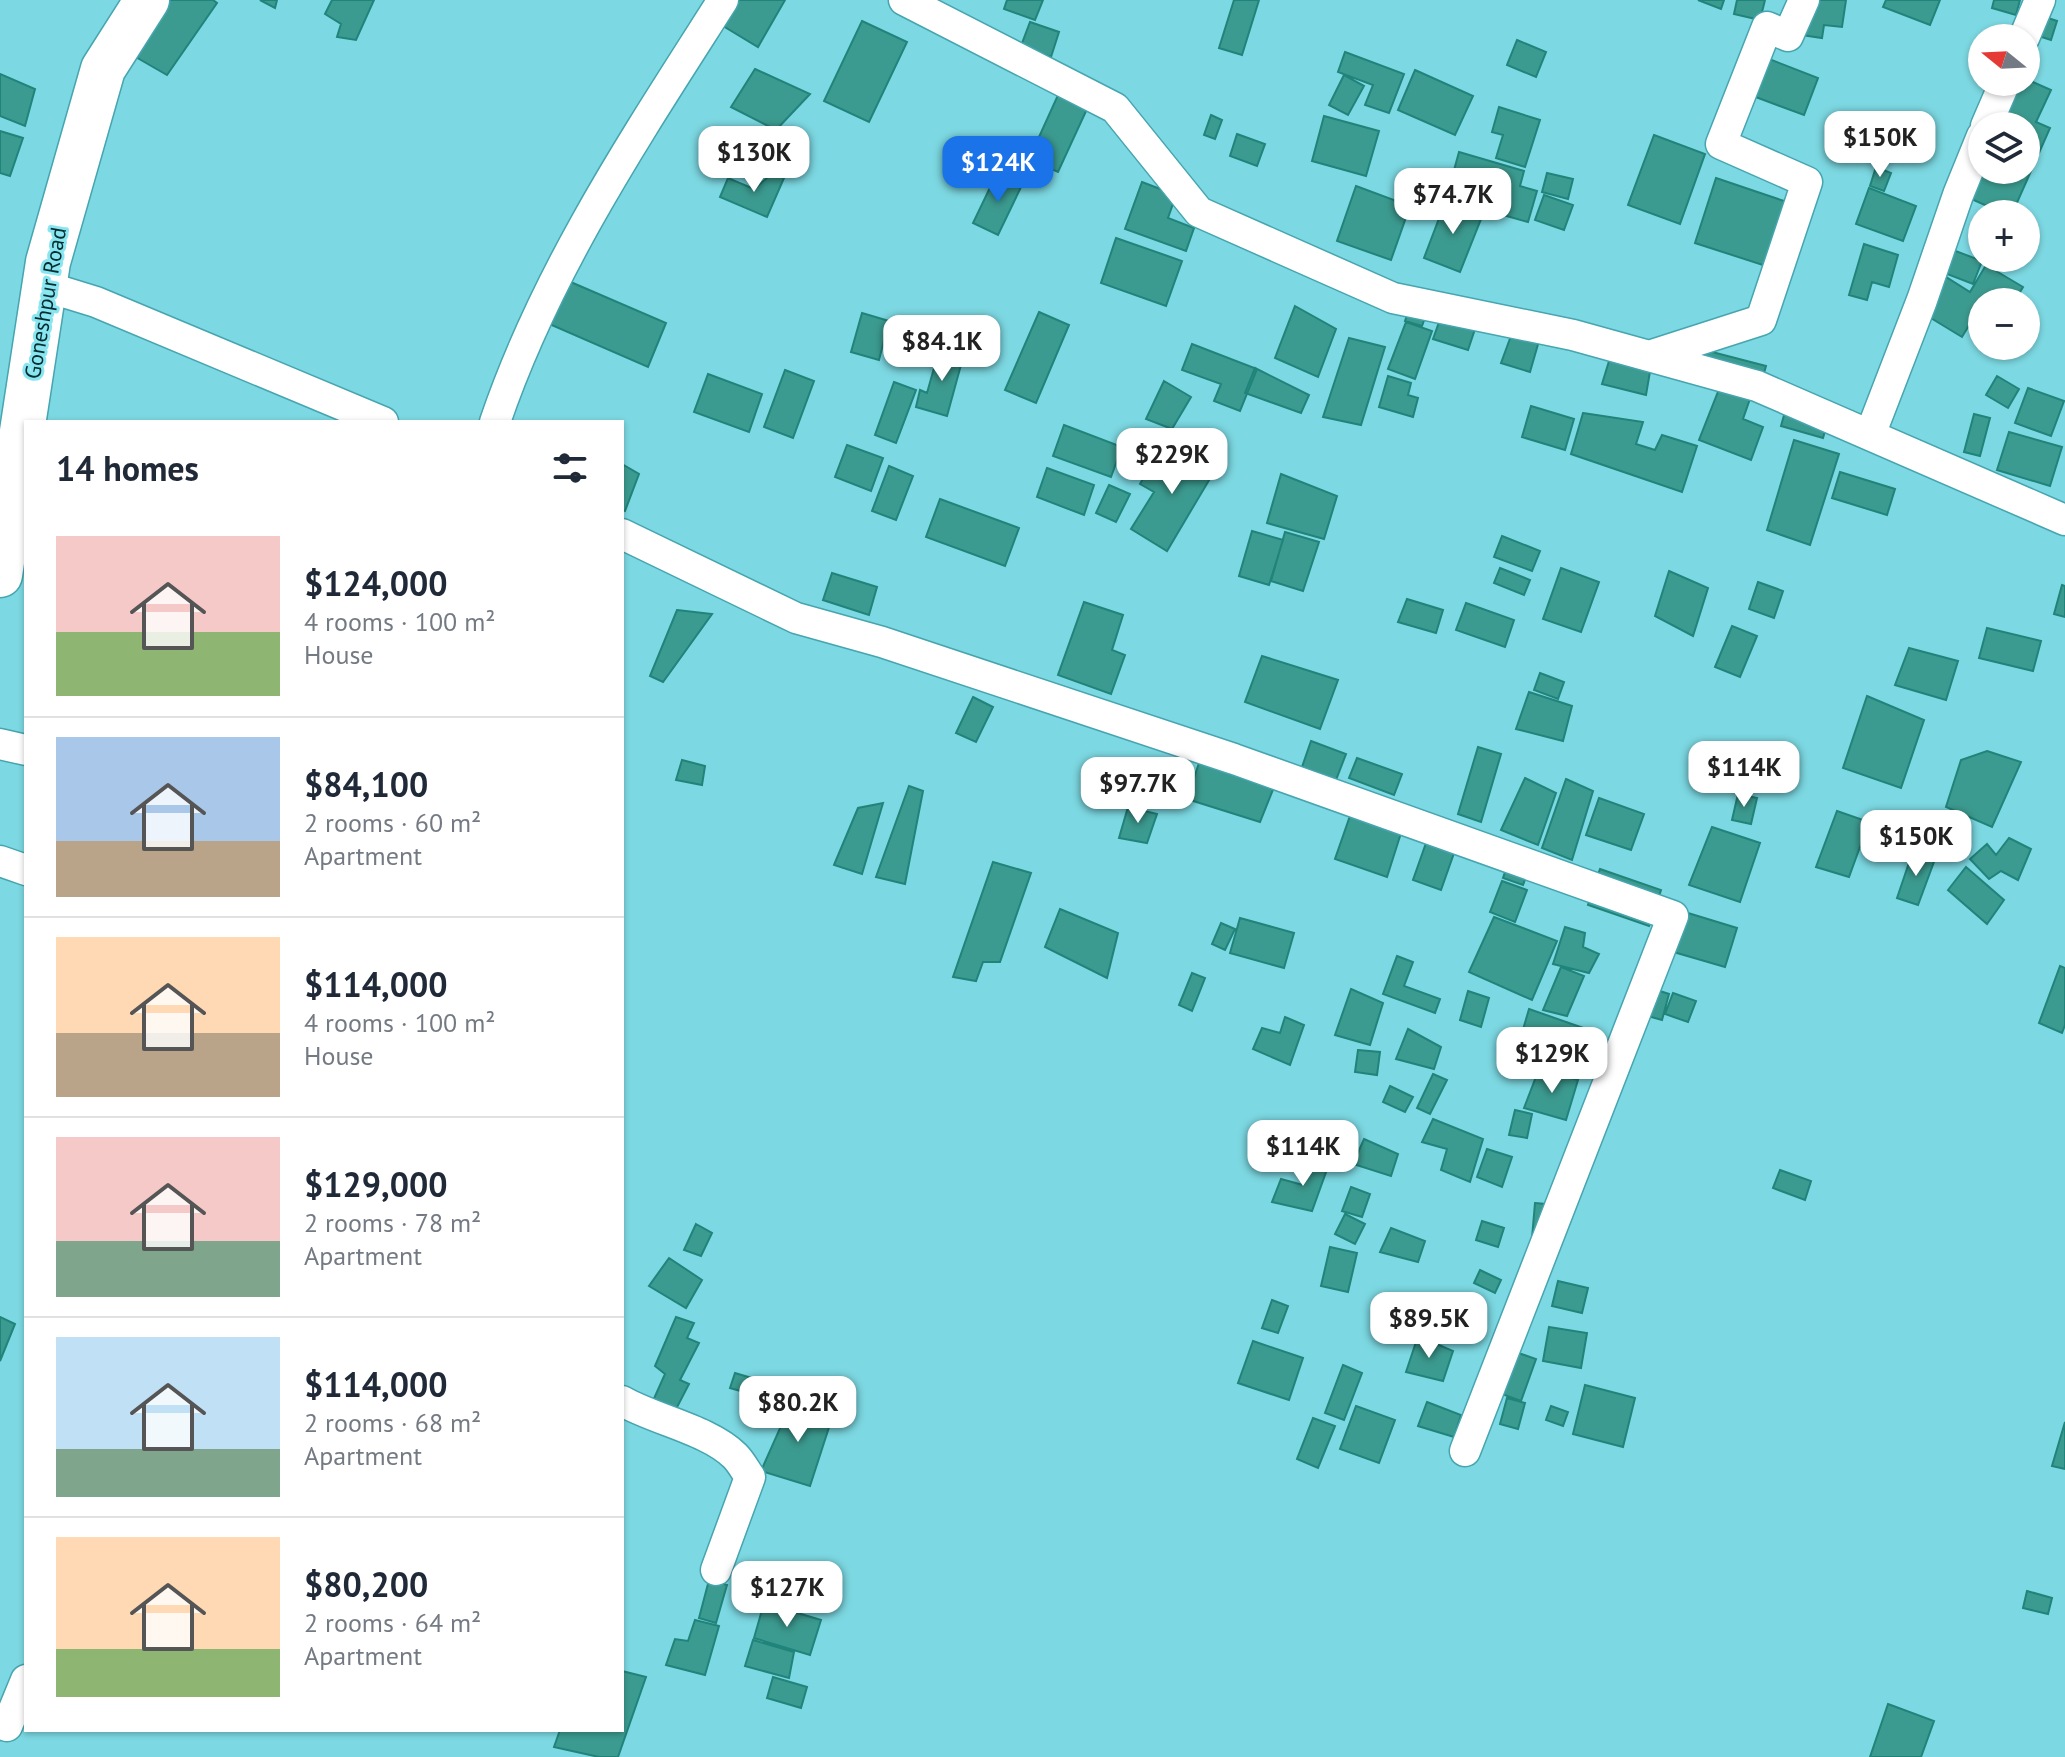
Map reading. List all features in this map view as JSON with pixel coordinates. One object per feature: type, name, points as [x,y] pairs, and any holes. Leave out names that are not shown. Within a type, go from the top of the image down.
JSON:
[{"type":"street","name":"Goneshpur Road","points":[[0,575],[48,262],[103,69],[147,0]]},
{"type":"street","points":[[496,420],[543,305],[607,183],[723,0]]},
{"type":"street","points":[[904,0],[1115,108],[1199,212],[1393,298],[1573,335],[1757,386],[2065,520]]},
{"type":"street","points":[[1649,356],[1761,320],[1807,182],[1721,144],[1767,27],[1788,36],[1804,0]]},
{"type":"street","points":[[2030,24],[2040,0]]},
{"type":"street","points":[[1870,435],[1968,170]]},
{"type":"street","points":[[44,286],[96,302],[378,420]]},
{"type":"street","points":[[624,535],[796,618],[882,642],[1234,759],[1673,916],[1465,1451]]},
{"type":"street","points":[[0,744],[24,750]]},
{"type":"street","points":[[0,861],[24,869]]},
{"type":"street","points":[[624,1402],[698,1433],[734,1455],[750,1477],[716,1570]]},
{"type":"street","points":[[0,1724],[7,1726],[24,1685]]},
{"type":"building","points":[[157,0],[213,0],[217,3],[167,75],[127,52]]},
{"type":"building","points":[[260,0],[277,0],[275,8]]},
{"type":"building","points":[[332,0],[374,0],[356,40],[337,37],[341,24],[325,14]]},
{"type":"building","points":[[737,0],[785,0],[758,47],[723,26]]},
{"type":"building","points":[[1007,0],[1043,0],[1035,20],[1004,9]]},
{"type":"building","points":[[1234,0],[1259,0],[1242,55],[1219,48]]},
{"type":"building","points":[[1698,0],[1724,0],[1721,9]]},
{"type":"building","points":[[1737,0],[1765,0],[1760,20],[1734,14]]},
{"type":"building","points":[[1805,0],[1846,0],[1842,27],[1824,25],[1822,38],[1788,33]]},
{"type":"building","points":[[1886,0],[1940,0],[1930,25],[1883,7]]},
{"type":"building","points":[[1994,0],[2020,0],[2016,15],[1992,8]]},
{"type":"building","points":[[2023,10],[2057,21],[2051,40],[2040,36],[2040,24],[2019,24]]},
{"type":"building","points":[[862,21],[907,42],[869,122],[824,101]]},
{"type":"building","points":[[1030,22],[1059,32],[1051,57],[1021,46]]},
{"type":"building","points":[[1517,40],[1546,52],[1536,77],[1507,65]]},
{"type":"building","points":[[1345,52],[1404,74],[1389,113],[1365,105],[1373,85],[1338,72]]},
{"type":"building","points":[[1751,52],[1818,78],[1804,115],[1753,96]]},
{"type":"building","points":[[755,69],[810,94],[776,130],[731,107]]},
{"type":"building","points":[[1415,70],[1473,96],[1455,135],[1398,110]]},
{"type":"building","points":[[0,74],[35,89],[25,126],[0,116]]},
{"type":"building","points":[[1344,75],[1364,86],[1348,115],[1329,105]]},
{"type":"building","points":[[2040,85],[2051,90],[2040,113],[1999,112],[2010,96],[2040,96]]},
{"type":"building","points":[[1058,95],[1087,109],[1058,172],[1029,159]]},
{"type":"building","points":[[1499,107],[1540,120],[1525,167],[1496,158],[1503,135],[1492,132]]},
{"type":"building","points":[[1211,115],[1222,120],[1215,139],[1204,135]]},
{"type":"building","points":[[1324,116],[1379,131],[1366,176],[1312,161]]},
{"type":"building","points":[[2040,124],[2050,128],[2040,151]]},
{"type":"building","points":[[0,131],[23,138],[10,176],[0,173]]},
{"type":"building","points":[[1237,134],[1265,144],[1257,166],[1230,156]]},
{"type":"building","points":[[1654,135],[1705,154],[1680,224],[1628,205]]},
{"type":"building","points":[[1459,152],[1524,171],[1520,186],[1537,191],[1528,222],[1489,211],[1494,194],[1451,181]]},
{"type":"building","points":[[1876,167],[1891,173],[1884,191],[1870,186]]},
{"type":"building","points":[[773,173],[784,178],[767,217],[720,197],[728,178],[754,189]]},
{"type":"building","points":[[997,173],[1022,185],[998,235],[973,223]]},
{"type":"building","points":[[1547,173],[1573,179],[1568,199],[1542,192]]},
{"type":"building","points":[[1716,178],[1787,202],[1766,266],[1695,243]]},
{"type":"building","points":[[1142,182],[1176,195],[1168,218],[1194,228],[1186,251],[1125,229]]},
{"type":"building","points":[[1969,184],[2025,184],[2018,200],[1974,200],[1960,194]]},
{"type":"building","points":[[1356,186],[1410,206],[1391,260],[1337,241]]},
{"type":"building","points":[[1869,188],[1916,206],[1903,241],[1856,224]]},
{"type":"building","points":[[1544,195],[1573,205],[1564,230],[1535,220]]},
{"type":"building","points":[[1446,200],[1483,214],[1460,272],[1424,258]]},
{"type":"building","points":[[1116,238],[1182,261],[1166,306],[1101,283]]},
{"type":"building","points":[[1864,244],[1898,255],[1889,287],[1872,282],[1867,300],[1849,295]]},
{"type":"building","points":[[1937,244],[1968,256],[1968,272],[1978,272],[1973,284],[1929,267]]},
{"type":"building","points":[[1938,272],[1968,291],[1968,327],[1962,337],[1916,309]]},
{"type":"building","points":[[1982,272],[1998,272],[2023,287],[2022,288],[1972,288]]},
{"type":"building","points":[[566,280],[666,323],[648,367],[547,323]]},
{"type":"building","points":[[1411,303],[1428,309],[1422,326],[1405,321]]},
{"type":"building","points":[[1295,306],[1336,329],[1318,377],[1275,358]]},
{"type":"building","points":[[1443,311],[1477,323],[1468,350],[1433,339]]},
{"type":"building","points":[[1039,312],[1069,325],[1036,403],[1005,390]]},
{"type":"building","points":[[862,313],[889,321],[879,360],[851,352]]},
{"type":"building","points":[[1406,322],[1432,331],[1415,379],[1388,369]]},
{"type":"building","points":[[1515,325],[1541,334],[1530,372],[1501,363]]},
{"type":"building","points":[[1349,338],[1385,347],[1361,425],[1323,417]]},
{"type":"building","points":[[1666,340],[1766,366],[1760,387]]},
{"type":"building","points":[[1192,344],[1257,369],[1240,411],[1214,401],[1221,384],[1182,370]]},
{"type":"building","points":[[940,347],[964,354],[947,416],[916,407],[920,390],[927,393]]},
{"type":"building","points":[[1613,348],[1652,360],[1646,395],[1602,384]]},
{"type":"building","points":[[1255,368],[1309,395],[1301,413],[1245,393]]},
{"type":"building","points":[[785,370],[814,381],[793,438],[764,427]]},
{"type":"building","points":[[708,374],[762,394],[749,432],[694,412]]},
{"type":"building","points":[[1388,376],[1411,383],[1408,395],[1418,398],[1413,417],[1379,407]]},
{"type":"building","points":[[1997,376],[2019,389],[2008,408],[1986,395]]},
{"type":"building","points":[[1723,379],[1753,390],[1743,419],[1763,427],[1751,460],[1699,440]]},
{"type":"building","points":[[1164,381],[1191,397],[1172,429],[1146,419]]},
{"type":"building","points":[[894,382],[916,390],[896,443],[875,435]]},
{"type":"building","points":[[2028,388],[2064,401],[2051,436],[2015,423]]},
{"type":"building","points":[[1531,406],[1574,419],[1565,450],[1522,437]]},
{"type":"building","points":[[1786,408],[1828,421],[1823,438],[1781,426]]},
{"type":"building","points":[[1583,413],[1643,422],[1636,444],[1655,450],[1662,435],[1697,446],[1682,492],[1571,454]]},
{"type":"building","points":[[1974,414],[1990,418],[1980,456],[1964,452]]},
{"type":"building","points":[[1064,425],[1122,447],[1111,477],[1053,456]]},
{"type":"building","points":[[2009,432],[2062,447],[2050,486],[1997,470]]},
{"type":"building","points":[[1794,440],[1839,454],[1810,545],[1767,530]]},
{"type":"building","points":[[847,445],[883,458],[871,491],[835,477]]},
{"type":"building","points":[[1192,449],[1218,465],[1167,551],[1131,529],[1154,492],[1140,484],[1157,454],[1180,468]]},
{"type":"building","points":[[624,465],[639,474],[624,511]]},
{"type":"building","points":[[889,466],[913,476],[896,520],[872,511]]},
{"type":"building","points":[[1047,468],[1094,485],[1084,515],[1037,497]]},
{"type":"building","points":[[1840,472],[1895,489],[1887,515],[1832,498]]},
{"type":"building","points":[[1281,474],[1337,496],[1324,539],[1267,523]]},
{"type":"building","points":[[1109,485],[1130,494],[1116,522],[1096,513]]},
{"type":"building","points":[[940,499],[1019,528],[1005,566],[926,537]]},
{"type":"building","points":[[1252,531],[1283,540],[1269,585],[1239,576]]},
{"type":"building","points":[[1285,532],[1319,542],[1303,591],[1271,581]]},
{"type":"building","points":[[1502,536],[1540,551],[1532,571],[1494,557]]},
{"type":"building","points":[[1500,568],[1530,580],[1524,595],[1494,583]]},
{"type":"building","points":[[1561,568],[1599,582],[1581,632],[1543,619]]},
{"type":"building","points":[[1669,571],[1708,588],[1693,636],[1655,616]]},
{"type":"building","points":[[832,573],[877,587],[869,615],[823,600]]},
{"type":"building","points":[[1758,582],[1783,591],[1774,618],[1749,609]]},
{"type":"building","points":[[2062,585],[2065,586],[2065,617],[2054,614]]},
{"type":"building","points":[[1407,599],[1443,610],[1436,633],[1398,622]]},
{"type":"building","points":[[1084,602],[1123,615],[1112,650],[1125,655],[1111,694],[1058,675]]},
{"type":"building","points":[[1466,603],[1514,620],[1505,647],[1456,630]]},
{"type":"building","points":[[677,610],[712,614],[663,682],[650,676]]},
{"type":"building","points":[[1732,626],[1757,636],[1740,677],[1715,667]]},
{"type":"building","points":[[1987,628],[2041,641],[2033,671],[1979,658]]},
{"type":"building","points":[[1909,648],[1958,661],[1946,700],[1895,685]]},
{"type":"building","points":[[1262,656],[1338,680],[1320,729],[1245,702]]},
{"type":"building","points":[[1540,673],[1564,682],[1558,699],[1534,690]]},
{"type":"building","points":[[1529,692],[1572,706],[1563,741],[1516,729]]},
{"type":"building","points":[[1867,696],[1924,720],[1901,788],[1843,768]]},
{"type":"building","points":[[973,697],[993,707],[976,742],[956,733]]},
{"type":"building","points":[[1311,741],[1346,754],[1336,780],[1302,767]]},
{"type":"building","points":[[1478,747],[1501,754],[1481,822],[1458,814]]},
{"type":"building","points":[[1987,751],[2021,762],[1992,827],[1946,807],[1961,760]]},
{"type":"building","points":[[1201,757],[1274,787],[1260,822],[1187,799]]},
{"type":"building","points":[[1357,758],[1402,774],[1394,795],[1349,778]]},
{"type":"building","points":[[682,760],[705,766],[702,785],[676,780]]},
{"type":"building","points":[[1525,778],[1556,793],[1538,845],[1501,830]]},
{"type":"building","points":[[1566,779],[1593,791],[1572,860],[1542,848]]},
{"type":"building","points":[[909,786],[923,791],[905,884],[876,877]]},
{"type":"building","points":[[1738,794],[1757,798],[1751,824],[1732,820]]},
{"type":"building","points":[[1599,798],[1644,814],[1631,850],[1586,835]]},
{"type":"building","points":[[883,803],[862,874],[834,865],[858,808]]},
{"type":"building","points":[[1128,807],[1157,814],[1147,843],[1119,838]]},
{"type":"building","points":[[1837,811],[1869,822],[1849,877],[1816,867]]},
{"type":"building","points":[[1351,813],[1402,830],[1387,877],[1335,859]]},
{"type":"building","points":[[1432,826],[1460,836],[1441,890],[1413,880]]},
{"type":"building","points":[[1712,827],[1760,843],[1740,902],[1689,885]]},
{"type":"building","points":[[2009,838],[2031,849],[2018,880],[2001,871],[1989,879],[1970,859],[1987,844],[1996,855]]},
{"type":"building","points":[[1913,851],[1935,859],[1918,905],[1897,898]]},
{"type":"building","points":[[1511,855],[1531,863],[1523,885],[1503,878]]},
{"type":"building","points":[[993,862],[1031,873],[1000,962],[983,962],[976,981],[953,977]]},
{"type":"building","points":[[1966,867],[2004,900],[1987,924],[1948,890]]},
{"type":"building","points":[[1600,869],[1661,890],[1649,926],[1588,905]]},
{"type":"building","points":[[1502,881],[1527,890],[1515,922],[1490,912]]},
{"type":"building","points":[[1665,906],[1737,928],[1725,967],[1653,946]]},
{"type":"building","points":[[1060,909],[1118,933],[1107,978],[1045,947]]},
{"type":"building","points":[[1494,917],[1557,941],[1532,1000],[1469,972]]},
{"type":"building","points":[[1240,918],[1294,933],[1284,968],[1230,953]]},
{"type":"building","points":[[1221,923],[1235,929],[1225,950],[1212,944]]},
{"type":"building","points":[[1565,927],[1585,933],[1583,947],[1599,954],[1589,973],[1553,964]]},
{"type":"building","points":[[1397,956],[1413,962],[1404,986],[1440,999],[1435,1013],[1383,994]]},
{"type":"building","points":[[2060,966],[2065,968],[2065,1025],[2062,1033],[2039,1023]]},
{"type":"building","points":[[1561,967],[1584,976],[1567,1016],[1543,1010]]},
{"type":"building","points":[[1192,973],[1205,978],[1192,1011],[1179,1005]]},
{"type":"building","points":[[1638,984],[1669,994],[1662,1020],[1630,1011]]},
{"type":"building","points":[[1351,989],[1383,1003],[1370,1045],[1335,1035]]},
{"type":"building","points":[[1468,991],[1489,998],[1481,1027],[1460,1020]]},
{"type":"building","points":[[1673,993],[1696,1001],[1688,1022],[1665,1014]]},
{"type":"building","points":[[1529,1009],[1589,1030],[1587,1053],[1522,1033]]},
{"type":"building","points":[[1285,1017],[1304,1025],[1290,1065],[1253,1049],[1262,1028],[1280,1033]]},
{"type":"building","points":[[1408,1029],[1441,1047],[1434,1069],[1396,1059]]},
{"type":"building","points":[[1358,1050],[1380,1052],[1377,1075],[1355,1072]]},
{"type":"building","points":[[1539,1069],[1578,1080],[1566,1120],[1524,1108]]},
{"type":"building","points":[[1433,1074],[1447,1080],[1430,1114],[1417,1108]]},
{"type":"building","points":[[1390,1086],[1413,1097],[1405,1112],[1383,1102]]},
{"type":"building","points":[[1515,1110],[1532,1114],[1527,1138],[1509,1135]]},
{"type":"building","points":[[1433,1119],[1483,1139],[1470,1182],[1441,1170],[1447,1149],[1422,1142]]},
{"type":"building","points":[[1364,1139],[1398,1154],[1391,1176],[1353,1164]]},
{"type":"building","points":[[1487,1149],[1512,1157],[1502,1187],[1477,1177]]},
{"type":"building","points":[[1315,1156],[1330,1161],[1312,1211],[1272,1202],[1281,1179],[1303,1185]]},
{"type":"building","points":[[1780,1170],[1811,1181],[1805,1200],[1773,1188]]},
{"type":"building","points":[[1351,1187],[1370,1194],[1362,1217],[1342,1211]]},
{"type":"building","points":[[1535,1203],[1557,1205],[1554,1239],[1532,1238]]},
{"type":"building","points":[[1345,1214],[1365,1224],[1355,1244],[1335,1234]]},
{"type":"building","points":[[1482,1221],[1504,1228],[1498,1247],[1476,1240]]},
{"type":"building","points":[[696,1224],[712,1233],[701,1256],[684,1250]]},
{"type":"building","points":[[1391,1228],[1425,1241],[1418,1262],[1380,1252]]},
{"type":"building","points":[[1330,1247],[1357,1253],[1348,1292],[1321,1286]]},
{"type":"building","points":[[669,1258],[702,1280],[686,1308],[649,1286]]},
{"type":"building","points":[[1480,1270],[1501,1280],[1495,1293],[1474,1283]]},
{"type":"building","points":[[1558,1281],[1588,1288],[1582,1313],[1552,1306]]},
{"type":"building","points":[[1272,1300],[1288,1306],[1278,1333],[1262,1328]]},
{"type":"building","points":[[0,1317],[15,1324],[0,1361]]},
{"type":"building","points":[[676,1317],[694,1323],[687,1338],[699,1343],[680,1380],[689,1384],[674,1413],[652,1403],[665,1374],[655,1366]]},
{"type":"building","points":[[1549,1327],[1587,1333],[1581,1368],[1543,1361]]},
{"type":"building","points":[[1418,1336],[1453,1351],[1443,1381],[1406,1372]]},
{"type":"building","points":[[1253,1341],[1303,1358],[1289,1400],[1238,1383]]},
{"type":"building","points":[[1495,1345],[1536,1359],[1521,1401],[1480,1386]]},
{"type":"building","points":[[1343,1365],[1362,1373],[1344,1420],[1325,1413]]},
{"type":"building","points":[[735,1373],[755,1379],[751,1394],[730,1388]]},
{"type":"building","points":[[1585,1385],[1635,1398],[1623,1447],[1573,1434]]},
{"type":"building","points":[[1507,1398],[1525,1403],[1518,1429],[1500,1424]]},
{"type":"building","points":[[793,1399],[832,1418],[810,1486],[761,1471]]},
{"type":"building","points":[[1427,1402],[1461,1415],[1454,1437],[1418,1426]]},
{"type":"building","points":[[1356,1406],[1395,1420],[1379,1463],[1340,1449]]},
{"type":"building","points":[[1551,1406],[1568,1412],[1563,1426],[1546,1420]]},
{"type":"building","points":[[1313,1418],[1335,1426],[1318,1468],[1297,1459]]},
{"type":"building","points":[[2065,1422],[2065,1469],[2052,1466]]},
{"type":"building","points":[[709,1580],[727,1585],[716,1623],[699,1618]]},
{"type":"building","points":[[2027,1591],[2052,1598],[2048,1614],[2023,1608]]},
{"type":"building","points":[[764,1603],[821,1620],[810,1655],[754,1638]]},
{"type":"building","points":[[695,1620],[719,1626],[705,1675],[666,1665],[675,1639],[688,1641]]},
{"type":"building","points":[[753,1640],[794,1652],[789,1678],[745,1666]]},
{"type":"building","points":[[624,1672],[646,1677],[618,1757],[599,1757],[554,1747],[559,1732],[624,1732]]},
{"type":"building","points":[[773,1677],[807,1687],[801,1708],[767,1698]]},
{"type":"building","points":[[1888,1704],[1934,1721],[1921,1757],[1870,1757]]}]
